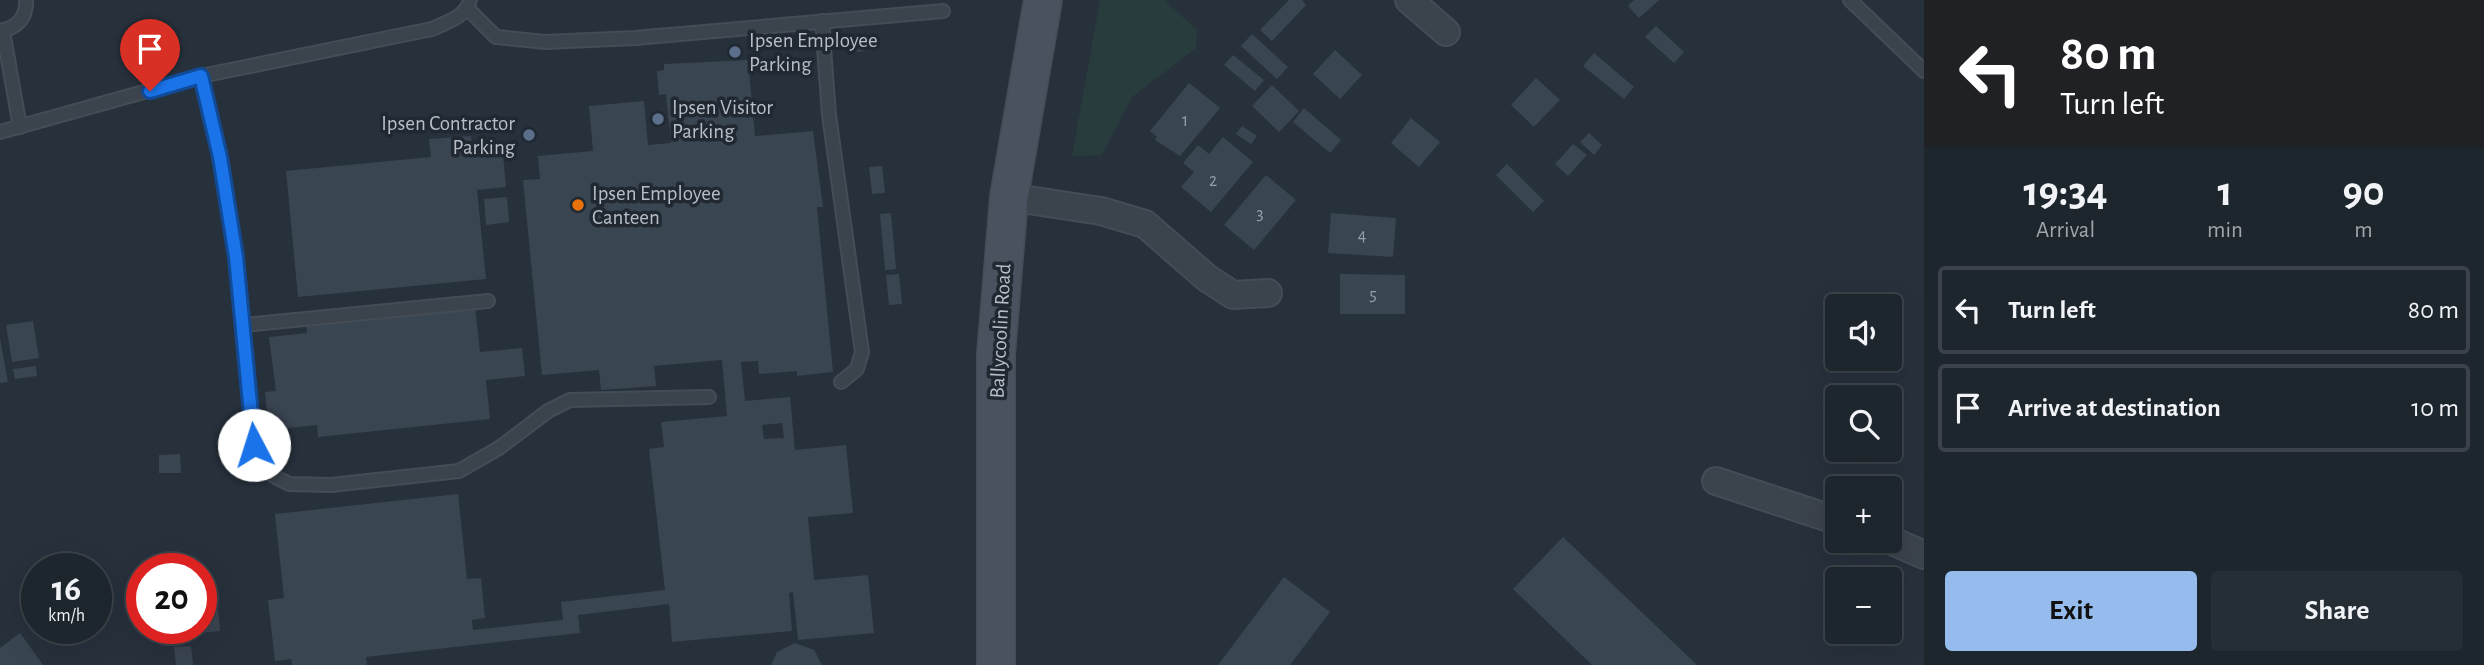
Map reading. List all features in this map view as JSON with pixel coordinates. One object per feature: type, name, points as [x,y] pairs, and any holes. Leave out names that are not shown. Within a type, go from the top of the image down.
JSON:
[{"type":"main road","name":"Ballycoolin Road","points":[[996,665],[996,354],[1009,197],[1043,0]]},
{"type":"street","points":[[1409,0],[1446,32]]},
{"type":"street","points":[[1009,197],[1101,211],[1145,224],[1207,278],[1233,295],[1268,293]]},
{"type":"street","points":[[1716,481],[1825,517]]},
{"type":"street","points":[[1902,545],[1924,555]]},
{"type":"lane","points":[[20,127],[1,31],[18,24],[23,18],[26,0]]},
{"type":"lane","points":[[1850,0],[1924,71]]},
{"type":"lane","points":[[0,132],[201,76],[432,29],[469,4],[496,37],[546,42],[635,38],[943,11]]},
{"type":"lane","points":[[822,21],[833,142],[862,352],[857,369],[841,382]]},
{"type":"lane","points":[[201,76],[223,173],[243,325],[254,445],[272,475],[289,484],[331,485],[459,471],[499,448],[548,411],[570,400],[709,397]]},
{"type":"lane","points":[[243,325],[488,301]]},
{"type":"shaded area","points":[[1100,0],[1164,0],[1197,30],[1196,48],[1132,97],[1102,155],[1072,156]]},
{"type":"building","points":[[1289,0],[1302,0],[1306,5],[1272,41],[1260,30]]},
{"type":"building","points":[[1634,0],[1659,0],[1639,18],[1628,6]]},
{"type":"building","points":[[1656,26],[1684,52],[1674,63],[1645,37]]},
{"type":"building","points":[[1252,34],[1288,67],[1277,79],[1241,46]]},
{"type":"building","points":[[855,35],[865,35],[866,51],[856,52]]},
{"type":"building","points":[[1335,50],[1362,75],[1340,99],[1313,74]]},
{"type":"building","points":[[1594,53],[1634,87],[1624,99],[1583,66]]},
{"type":"building","points":[[1233,55],[1264,80],[1255,91],[1224,65]]},
{"type":"building","points":[[748,60],[755,136],[813,131],[823,207],[817,207],[833,372],[797,376],[797,371],[759,374],[758,361],[741,362],[745,401],[790,397],[795,450],[846,445],[853,513],[808,517],[814,580],[868,575],[874,633],[798,640],[793,592],[789,593],[792,631],[672,642],[669,604],[578,615],[580,633],[366,657],[367,665],[292,665],[291,659],[275,661],[268,600],[284,598],[275,514],[458,494],[467,579],[481,578],[485,618],[472,620],[473,630],[563,620],[561,602],[665,590],[649,449],[664,447],[661,422],[727,416],[722,360],[654,366],[656,386],[601,390],[599,370],[542,375],[523,180],[540,179],[538,156],[593,151],[589,106],[644,101],[648,145],[671,143],[666,94],[659,95],[657,71],[664,70],[664,64]],"holes":[[[782,423],[784,438],[764,439],[762,425]]]},
{"type":"building","points":[[1536,78],[1560,100],[1534,127],[1511,105]]},
{"type":"building","points":[[1189,83],[1220,108],[1180,156],[1155,140],[1157,137],[1150,131]]},
{"type":"building","points":[[1272,85],[1299,111],[1279,132],[1252,106]]},
{"type":"building","points":[[1304,108],[1341,140],[1330,153],[1293,122]]},
{"type":"building","points":[[1411,118],[1440,142],[1419,167],[1391,143]]},
{"type":"building","points":[[1242,126],[1257,136],[1251,144],[1236,134]]},
{"type":"building","points":[[1589,133],[1602,145],[1594,155],[1580,142]]},
{"type":"building","points":[[471,136],[472,147],[502,144],[506,187],[477,190],[486,279],[298,297],[286,171],[431,157],[429,139]]},
{"type":"building","points":[[1223,137],[1253,162],[1211,212],[1181,187],[1194,172],[1183,163],[1198,145],[1209,154]]},
{"type":"building","points":[[1573,144],[1587,155],[1568,176],[1555,164]]},
{"type":"building","points":[[1507,164],[1544,201],[1533,212],[1496,175]]},
{"type":"building","points":[[882,166],[885,193],[872,194],[869,167]]},
{"type":"building","points":[[1266,175],[1296,200],[1254,250],[1224,225]]},
{"type":"building","points":[[507,197],[509,222],[486,225],[484,199]]},
{"type":"building","points":[[891,213],[896,269],[885,270],[880,214]]},
{"type":"building","points":[[1331,213],[1396,218],[1393,257],[1328,253]]},
{"type":"building","points":[[899,274],[902,304],[889,305],[886,275]]},
{"type":"building","points":[[1340,274],[1405,275],[1405,314],[1340,314]]},
{"type":"building","points":[[475,306],[480,352],[522,348],[525,376],[486,380],[490,419],[318,437],[317,425],[269,430],[265,392],[276,391],[269,337],[307,333],[306,325]]},
{"type":"building","points":[[33,321],[39,358],[12,362],[6,325]]},
{"type":"building","points":[[0,338],[8,382],[0,383]]},
{"type":"building","points":[[36,366],[37,376],[15,379],[13,369]]},
{"type":"building","points":[[180,454],[181,473],[159,473],[159,455]]},
{"type":"building","points":[[1563,537],[1697,665],[1592,665],[1513,589]]},
{"type":"building","points":[[1284,577],[1330,612],[1290,665],[1218,665]]},
{"type":"building","points":[[217,596],[220,631],[217,631]]},
{"type":"building","points":[[20,633],[21,644],[28,644],[43,665],[0,665],[0,648]]},
{"type":"building","points":[[795,643],[814,650],[822,665],[771,665],[777,652]]},
{"type":"building","points":[[191,646],[193,665],[176,665],[174,647]]},
{"type":"place","name":"Ipsen Employee Parking","points":[[735,52]]},
{"type":"place","name":"Ipsen Visitor Parking","points":[[658,119]]},
{"type":"place","name":"Ipsen Contractor Parking","points":[[529,135]]},
{"type":"place","name":"Ipsen Employee Canteen","points":[[578,205]]},
{"type":"route","points":[[150,91],[201,76],[220,157],[236,257],[254,445]]}]
